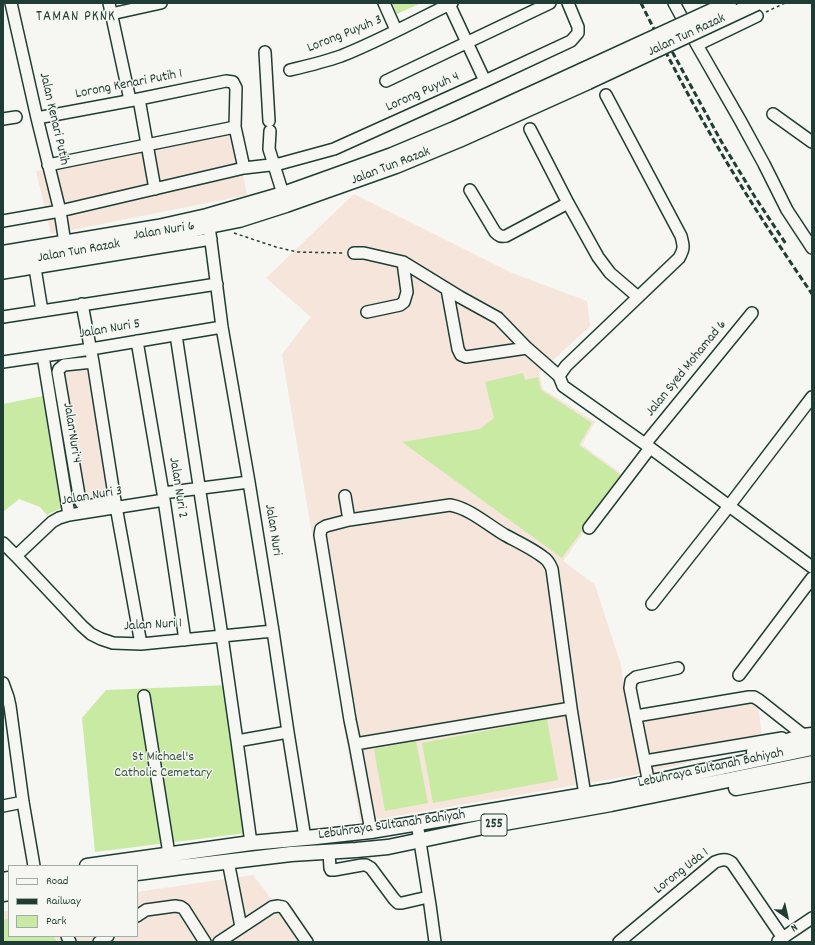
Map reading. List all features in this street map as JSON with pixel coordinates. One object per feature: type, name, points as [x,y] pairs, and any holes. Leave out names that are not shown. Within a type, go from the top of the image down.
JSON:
[{"type":"main road","name":"Jalan Tun Razak","points":[[3,265],[76,252],[210,233],[239,220],[396,166],[459,140],[728,3]]},
{"type":"main road","name":"Jalan Tun Razak","points":[[3,253],[165,225],[214,214],[283,194],[392,155],[585,76],[757,10]]},
{"type":"main road","points":[[610,798],[648,779],[733,759],[806,735]]},
{"type":"main road","name":"Lebuhraya Sultanah Bahiyah","points":[[138,873],[291,854],[388,847],[610,798],[806,749]]},
{"type":"main road","name":"Lebuhraya Sultanah Bahiyah","points":[[94,865],[251,842],[371,831],[585,795],[610,798],[807,770]]},
{"type":"main road","points":[[807,770],[809,782],[812,787]]},
{"type":"street","name":"Jalan Kenari Putih","points":[[11,3],[60,211],[65,243]]},
{"type":"street","points":[[155,189],[148,145],[134,100],[110,8],[161,3]]},
{"type":"street","points":[[384,3],[396,30]]},
{"type":"street","points":[[386,81],[550,3]]},
{"type":"street","name":"Lorong Puyuh 4","points":[[3,221],[60,211],[244,168],[274,165],[334,149],[572,41],[578,33],[578,27],[568,3]]},
{"type":"street","points":[[674,3],[740,120],[787,210],[812,248]]},
{"type":"street","points":[[450,4],[485,81]]},
{"type":"street","name":"Lorong Puyuh 3","points":[[290,70],[339,56],[450,4]]},
{"type":"street","points":[[697,45],[757,10]]},
{"type":"street","points":[[265,52],[269,149],[283,194]]},
{"type":"street","name":"Lorong Kenari Putih 1","points":[[37,118],[226,81],[233,82],[236,88],[235,127]]},
{"type":"street","points":[[559,376],[566,366],[679,258],[683,250],[683,244],[677,229],[606,95]]},
{"type":"street","points":[[772,114],[812,142]]},
{"type":"street","points":[[3,119],[16,117]]},
{"type":"street","points":[[48,165],[235,127],[244,168]]},
{"type":"street","points":[[530,129],[598,257],[616,279],[638,297]]},
{"type":"street","points":[[470,190],[495,232],[502,237],[568,203]]},
{"type":"street","name":"Jalan Nuri 6","points":[[3,273],[210,233]]},
{"type":"street","name":"Jalan Nuri","points":[[210,233],[222,326],[249,482],[305,838]]},
{"type":"street","points":[[354,253],[370,254],[403,262],[498,318],[527,348],[559,376],[563,386],[569,391],[648,446],[812,566]]},
{"type":"street","points":[[367,312],[400,305],[404,302],[407,292],[403,262]]},
{"type":"street","points":[[35,268],[42,311]]},
{"type":"street","points":[[3,317],[217,284]]},
{"type":"street","points":[[447,289],[458,349],[461,355],[466,357],[527,348]]},
{"type":"street","points":[[82,304],[141,644]]},
{"type":"street","name":"Jalan Syed Mohamad 6","points":[[589,528],[648,446],[752,313]]},
{"type":"street","name":"Jalan Nuri 5","points":[[3,362],[91,349],[222,326]]},
{"type":"street","points":[[176,335],[222,636],[251,842]]},
{"type":"street","name":"Jalan Nuri 2","points":[[137,341],[185,640]]},
{"type":"street","name":"Jalan Nuri 4","points":[[43,356],[69,515]]},
{"type":"street","points":[[93,362],[64,365],[58,372],[80,500],[82,504],[87,506],[116,505]]},
{"type":"street","points":[[652,604],[812,397]]},
{"type":"street","name":"Jalan Nuri 3","points":[[16,556],[52,522],[59,518],[116,505],[163,497],[199,488],[249,482]]},
{"type":"street","points":[[345,496],[349,520]]},
{"type":"street","points":[[371,831],[349,712],[320,535],[321,529],[326,526],[349,520],[450,505],[455,506],[464,509],[503,534],[542,556],[549,562],[552,569],[571,708],[585,795]]},
{"type":"street","name":"Jalan Nuri 1","points":[[3,543],[82,626],[91,634],[113,643],[141,644],[273,631]]},
{"type":"street","points":[[738,675],[812,578]]},
{"type":"street","points":[[648,779],[630,688],[631,681],[636,678],[678,668]]},
{"type":"street","points":[[3,683],[10,706],[23,802],[34,865]]},
{"type":"street","points":[[144,696],[169,854]]},
{"type":"street","points":[[636,716],[754,697],[806,735]]},
{"type":"street","points":[[355,744],[571,708]]},
{"type":"street","points":[[237,741],[288,732]]},
{"type":"street","points":[[645,761],[806,735]]},
{"type":"street","points":[[3,806],[23,802]]},
{"type":"street","points":[[417,823],[435,942]]},
{"type":"street","points":[[329,852],[331,870],[366,865],[371,868],[394,899],[398,902],[428,897]]},
{"type":"street","name":"Lorong Uda 1","points":[[620,942],[715,862],[724,859],[729,860],[732,863],[780,940]]},
{"type":"street","points":[[228,861],[241,927]]},
{"type":"street","points":[[138,915],[146,910],[181,906],[205,942]]},
{"type":"street","points":[[219,942],[272,907],[278,906],[283,907],[307,942]]},
{"type":"street","points":[[780,940],[812,918]]},
{"type":"path","points":[[757,10],[785,3]]},
{"type":"path","points":[[229,233],[235,233],[276,247],[297,252],[354,253]]},
{"type":"shaded area","points":[[234,130],[247,195],[51,234],[36,171]]},
{"type":"shaded area","points":[[354,194],[512,273],[587,301],[590,326],[539,373],[543,389],[595,422],[582,445],[625,476],[563,561],[595,585],[621,665],[628,719],[757,696],[763,745],[635,775],[360,822],[282,354],[311,317],[266,278]]},
{"type":"shaded area","points":[[90,356],[91,360],[98,358],[121,504],[83,510],[61,361]]},
{"type":"shaded area","points":[[253,875],[304,942],[3,942],[3,911],[8,911],[8,937],[138,937],[138,892]]},
{"type":"green space","points":[[392,3],[421,3],[397,14]]},
{"type":"green space","points":[[523,373],[525,380],[538,377],[541,390],[592,423],[579,445],[622,476],[562,558],[402,442],[480,429],[494,418],[485,382]]},
{"type":"green space","points":[[43,396],[63,507],[47,515],[40,507],[19,499],[3,512],[3,404]]},
{"type":"green space","name":"St Michael's Catholic Cemetary","points":[[228,685],[247,833],[95,852],[82,718],[106,690]]},
{"type":"green space","points":[[547,719],[558,780],[433,803],[422,743]]},
{"type":"green space","points":[[416,741],[428,803],[385,811],[374,749]]},
{"type":"green space","points":[[8,919],[8,937],[54,937],[57,942],[3,942],[3,920]]},
{"type":"railway","points":[[641,3],[679,78],[735,176],[812,294]]},
{"type":"railway","points":[[668,44],[721,141],[786,244]]},
{"type":"district","name":"TAMAN PKNK","points":[[76,18]]}]
